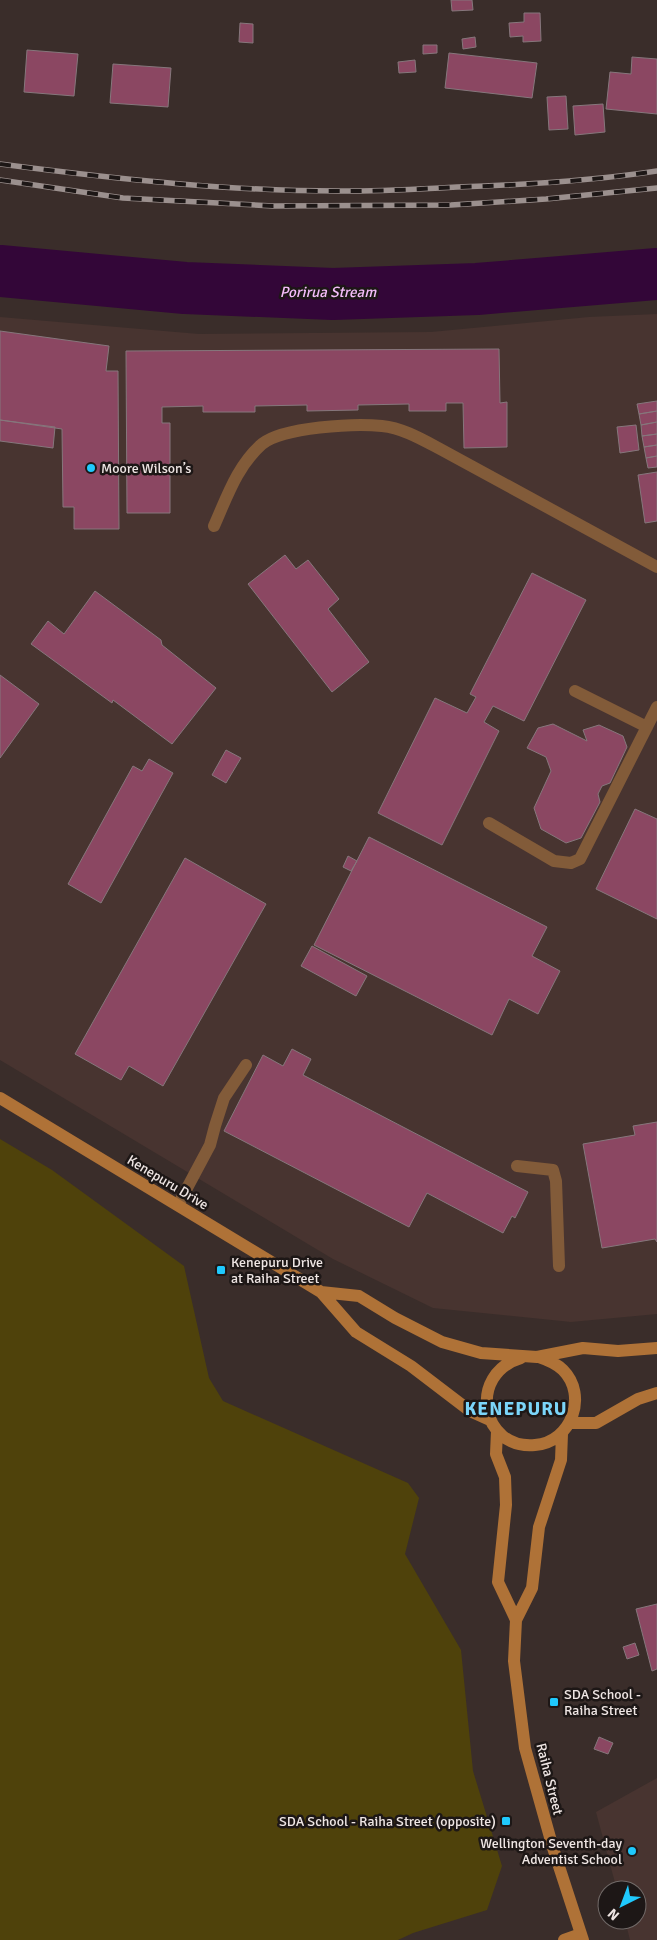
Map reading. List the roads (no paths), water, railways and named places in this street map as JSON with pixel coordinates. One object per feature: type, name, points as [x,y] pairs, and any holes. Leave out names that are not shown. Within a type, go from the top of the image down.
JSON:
[{"type":"main road","name":"Kenepuru Drive","points":[[0,1098],[321,1292],[356,1332],[411,1366],[470,1411],[490,1420]]},
{"type":"main road","name":"Kenepuru Drive","points":[[321,1292],[359,1296],[395,1318],[442,1342],[481,1354],[538,1357],[583,1348],[618,1352],[657,1348]]},
{"type":"main road","name":"Kenepuru Drive","points":[[523,1357],[510,1361],[499,1370],[491,1381],[486,1394],[486,1407],[490,1420],[497,1431],[508,1440],[522,1445],[550,1442],[562,1434],[570,1422],[575,1409],[575,1395],[571,1381],[563,1370],[551,1361],[538,1357]]},
{"type":"main road","points":[[570,1422],[596,1423],[638,1400],[657,1394]]},
{"type":"main road","name":"Raiha Street","points":[[497,1431],[496,1454],[505,1477],[506,1505],[498,1582],[516,1620]]},
{"type":"main road","name":"Raiha Street","points":[[562,1434],[561,1460],[539,1527],[532,1588],[516,1620],[514,1661],[525,1748],[553,1848],[582,1937]]},
{"type":"main road","points":[[564,1940],[582,1937]]},
{"type":"lane","points":[[214,526],[236,474],[263,444],[292,432],[348,425],[383,426],[411,434],[657,567]]},
{"type":"lane","points":[[575,691],[647,727]]},
{"type":"lane","points":[[489,823],[554,861],[571,863],[580,859],[657,707]]},
{"type":"lane","points":[[178,1205],[210,1145],[224,1098],[246,1065]]},
{"type":"lane","points":[[517,1166],[553,1170],[556,1181],[559,1266]]},
{"type":"waterway","name":"Porirua Stream","points":[[0,271],[185,288],[333,294],[477,289],[657,274]]},
{"type":"railway","points":[[0,164],[87,175],[219,187],[307,191],[391,190],[532,184],[657,171]]},
{"type":"railway","points":[[0,180],[123,198],[273,206],[451,205],[546,199],[657,188]]},
{"type":"place","name":"Moore Wilson’s","points":[[91,468]]},
{"type":"place","name":"Kenepuru Drive at Raiha Street","points":[[221,1270]]},
{"type":"place","name":"SDA School - Raiha Street","points":[[554,1702]]},
{"type":"place","name":"SDA School - Raiha Street (opposite)","points":[[506,1821]]},
{"type":"place","name":"Wellington Seventh-day Adventist School","points":[[632,1851]]},
{"type":"district","name":"KENEPURU","points":[[516,1408]]}]
